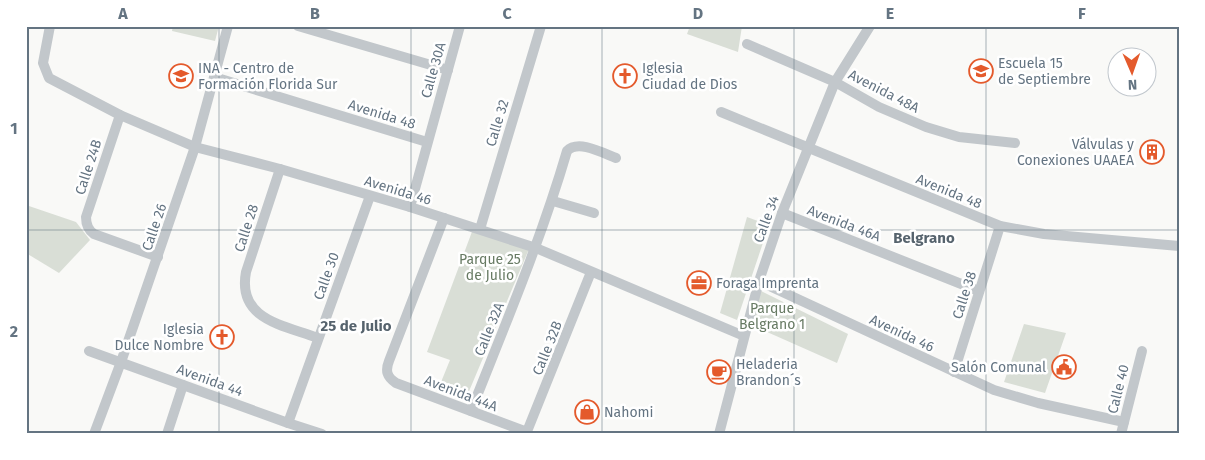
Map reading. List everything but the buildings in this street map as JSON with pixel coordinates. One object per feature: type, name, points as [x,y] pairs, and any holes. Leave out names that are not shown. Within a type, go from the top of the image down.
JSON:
[{"type":"street","name":"Avenida 46","points":[[50,26],[42,63],[46,74],[53,81],[120,116],[195,147],[280,169],[410,207],[536,248],[744,336]]},
{"type":"street","name":"Calle 26","points":[[94,434],[158,257],[195,147],[228,26]]},
{"type":"street","points":[[298,26],[448,70]]},
{"type":"street","name":"Calle 30A","points":[[410,207],[460,26]]},
{"type":"street","name":"Calle 32","points":[[480,229],[541,26]]},
{"type":"street","name":"Calle 34","points":[[719,434],[759,281],[782,214],[836,82],[870,26]]},
{"type":"street","name":"Avenida 48A","points":[[747,44],[836,82],[879,107],[926,127],[971,139],[1015,143]]},
{"type":"street","name":"Avenida 48","points":[[214,77],[428,142]]},
{"type":"street","name":"Avenida 48","points":[[721,112],[1000,226],[1044,234],[1179,246]]},
{"type":"street","name":"Calle 24B","points":[[120,116],[86,217],[88,227],[94,234],[158,257]]},
{"type":"street","name":"Calle 32A","points":[[471,411],[536,248],[567,151],[574,146],[584,147],[616,158]]},
{"type":"street","name":"Calle 28","points":[[280,169],[246,272],[247,296],[253,309],[264,318],[318,338]]},
{"type":"street","name":"Calle 30","points":[[288,423],[370,196]]},
{"type":"street","points":[[552,201],[594,213]]},
{"type":"street","name":"Avenida 46A","points":[[782,214],[979,291]]},
{"type":"street","name":"Avenida 44A","points":[[444,218],[389,361],[388,375],[396,383],[527,433]]},
{"type":"street","name":"Calle 38","points":[[954,372],[1000,226]]},
{"type":"street","name":"Calle 32B","points":[[527,433],[591,272]]},
{"type":"street","name":"Avenida 46","points":[[759,281],[994,390],[1038,403],[1124,422]]},
{"type":"street","name":"Avenida 44","points":[[89,351],[322,434]]},
{"type":"street","name":"Calle 40","points":[[1122,434],[1142,351]]},
{"type":"street","points":[[167,434],[184,385]]},
{"type":"green space","points":[[173,26],[219,26],[215,41],[172,31]]},
{"type":"green space","points":[[690,26],[742,26],[738,52],[687,34]]},
{"type":"green space","points":[[26,205],[76,222],[90,240],[59,273],[26,253]]},
{"type":"green space","points":[[747,217],[769,225],[737,320],[720,313]]},
{"type":"green space","name":"Parque 25 de Julio","points":[[473,229],[529,249],[467,396],[439,387],[450,360],[427,352]]},
{"type":"green space","name":"Parque Belgrano 1","points":[[761,291],[848,334],[837,363],[749,324]]},
{"type":"green space","points":[[1024,324],[1066,333],[1045,393],[1004,382]]},
{"type":"place","name":"Escuela 15 de Septiembre","points":[[981,71]]},
{"type":"place","name":"INA - Centro de Formación Florida Sur","points":[[181,76]]},
{"type":"place","name":"Iglesia Ciudad de Dios","points":[[625,76]]},
{"type":"place","name":"Válvulas y Conexiones UAAEA","points":[[1152,152]]},
{"type":"place","name":"Foraga Imprenta","points":[[699,283]]},
{"type":"place","name":"Iglesia Dulce Nombre","points":[[222,337]]},
{"type":"place","name":"Salón Comunal","points":[[1064,367]]},
{"type":"place","name":"Heladeria Brandon´s","points":[[719,372]]},
{"type":"place","name":"Nahomi","points":[[587,412]]},
{"type":"district","name":"Belgrano","points":[[924,238]]},
{"type":"district","name":"25 de Julio","points":[[356,326]]}]
